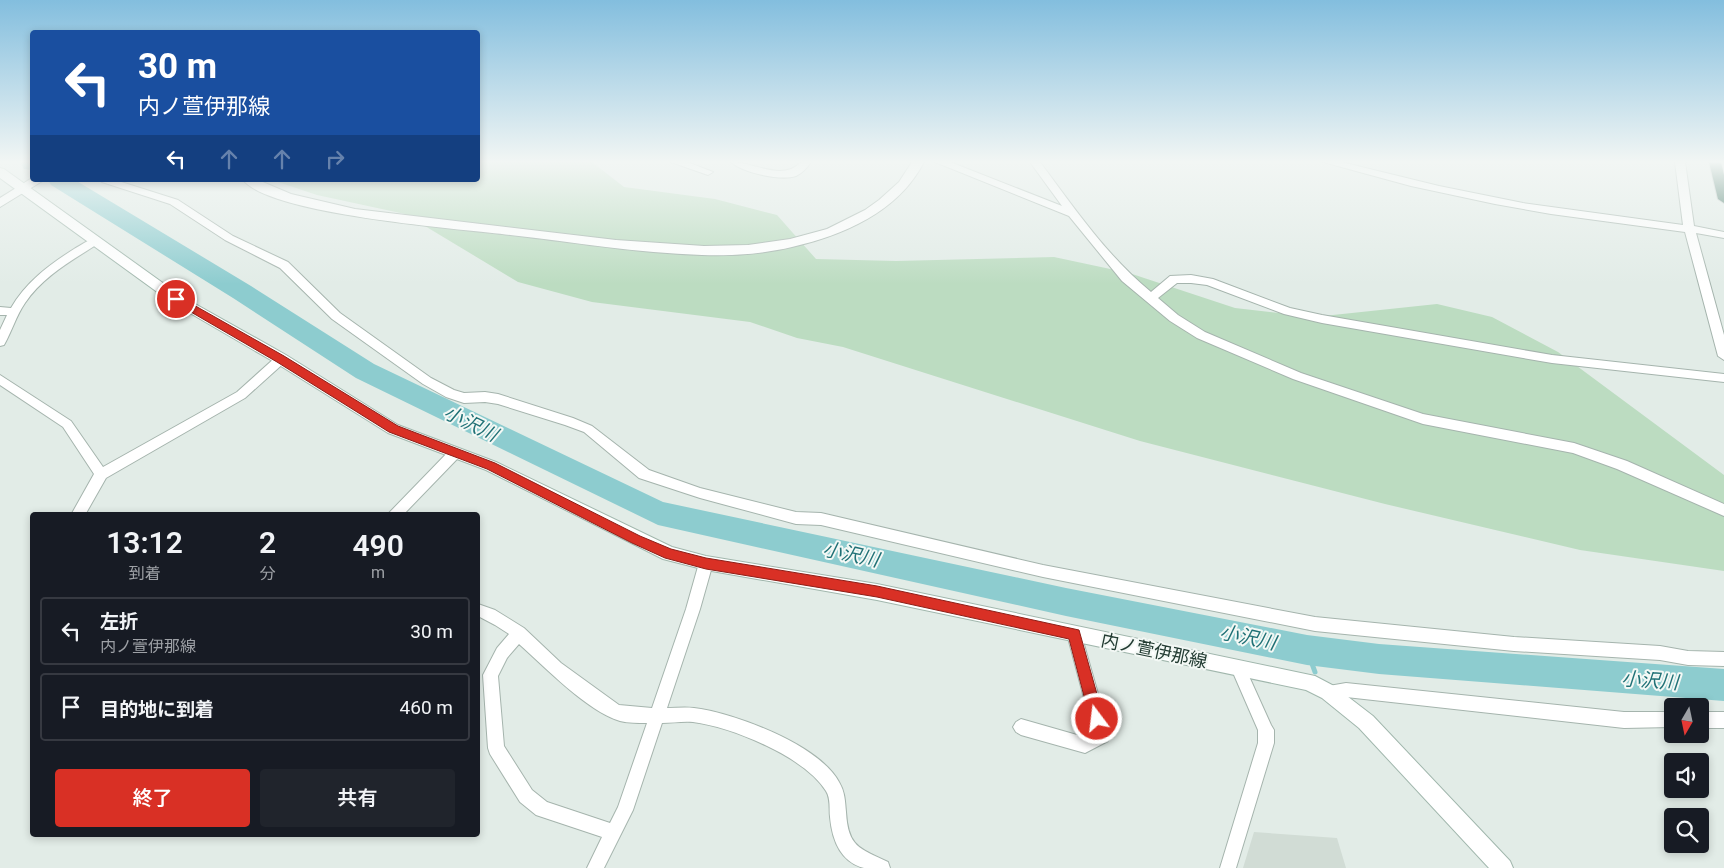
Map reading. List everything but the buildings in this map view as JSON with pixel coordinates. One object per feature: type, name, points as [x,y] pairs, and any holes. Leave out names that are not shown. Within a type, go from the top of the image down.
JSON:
[{"type":"main road","name":"内ノ萱伊那線","points":[[51,203],[95,240],[176,299],[281,359],[394,429],[491,466],[636,540],[669,554],[706,563],[877,592],[1309,682],[1328,692],[1366,722],[1503,868]]},
{"type":"main road","points":[[307,203],[355,213],[667,248],[730,251],[770,248],[808,240],[840,230],[885,203]]},
{"type":"street","points":[[175,203],[229,238],[284,266],[336,316],[427,381],[450,394],[464,398],[486,397],[498,399],[569,421],[588,429],[644,474],[700,493],[796,518],[821,519],[1061,574],[1314,624],[1514,644],[1660,653],[1688,658],[1724,659]]},
{"type":"street","points":[[1044,203],[1073,214]]},
{"type":"street","points":[[1065,203],[1126,278],[1174,318],[1201,335],[1297,376],[1423,419],[1574,448],[1622,465],[1724,510]]},
{"type":"street","points":[[1508,203],[1550,211],[1692,229],[1724,235]]},
{"type":"street","points":[[1687,203],[1692,229],[1724,356]]},
{"type":"street","points":[[0,342],[20,301],[46,274],[95,240]]},
{"type":"street","points":[[1151,298],[1174,279],[1191,279],[1210,282],[1288,311],[1322,319],[1552,359],[1724,378]]},
{"type":"street","points":[[0,312],[14,312]]},
{"type":"street","points":[[80,512],[101,474],[218,410],[241,395],[281,359]]},
{"type":"street","points":[[0,378],[67,424],[101,474]]},
{"type":"street","points":[[397,512],[454,453]]},
{"type":"street","points":[[595,868],[625,810],[693,609],[706,563]]},
{"type":"street","points":[[480,611],[498,618],[519,634],[557,669],[616,712],[628,714],[694,715],[713,719],[791,748],[826,777],[837,794],[838,829],[841,842],[852,853],[882,868]]},
{"type":"street","points":[[519,634],[502,653],[490,675],[496,748],[526,796],[542,809],[614,833]]},
{"type":"street","points":[[1021,727],[1085,745],[1102,736],[1074,634]]},
{"type":"street","points":[[1228,868],[1266,743],[1266,730],[1238,668]]},
{"type":"street","points":[[1328,692],[1346,690],[1624,720],[1664,720]]},
{"type":"street","points":[[1713,720],[1724,733]]},
{"type":"shaded area","points":[[1254,832],[1337,838],[1346,868],[1243,868]]},
{"type":"green space","points":[[352,203],[729,203],[777,215],[816,259],[896,261],[1054,257],[1129,273],[1235,308],[1314,317],[1437,304],[1492,317],[1558,352],[1724,475],[1724,571],[1580,550],[1385,504],[1140,441],[843,347],[797,338],[750,322],[592,302],[518,282],[405,214]]},
{"type":"waterway","name":"小沢川","points":[[96,203],[242,292],[365,371],[658,513],[1066,602],[1307,650],[1379,659],[1724,685]]},
{"type":"waterway","points":[[1307,650],[1315,672]]},
{"type":"route","points":[[176,299],[281,359],[394,429],[491,466],[636,540],[669,554],[706,563],[877,592],[1074,634],[1097,719]]}]
